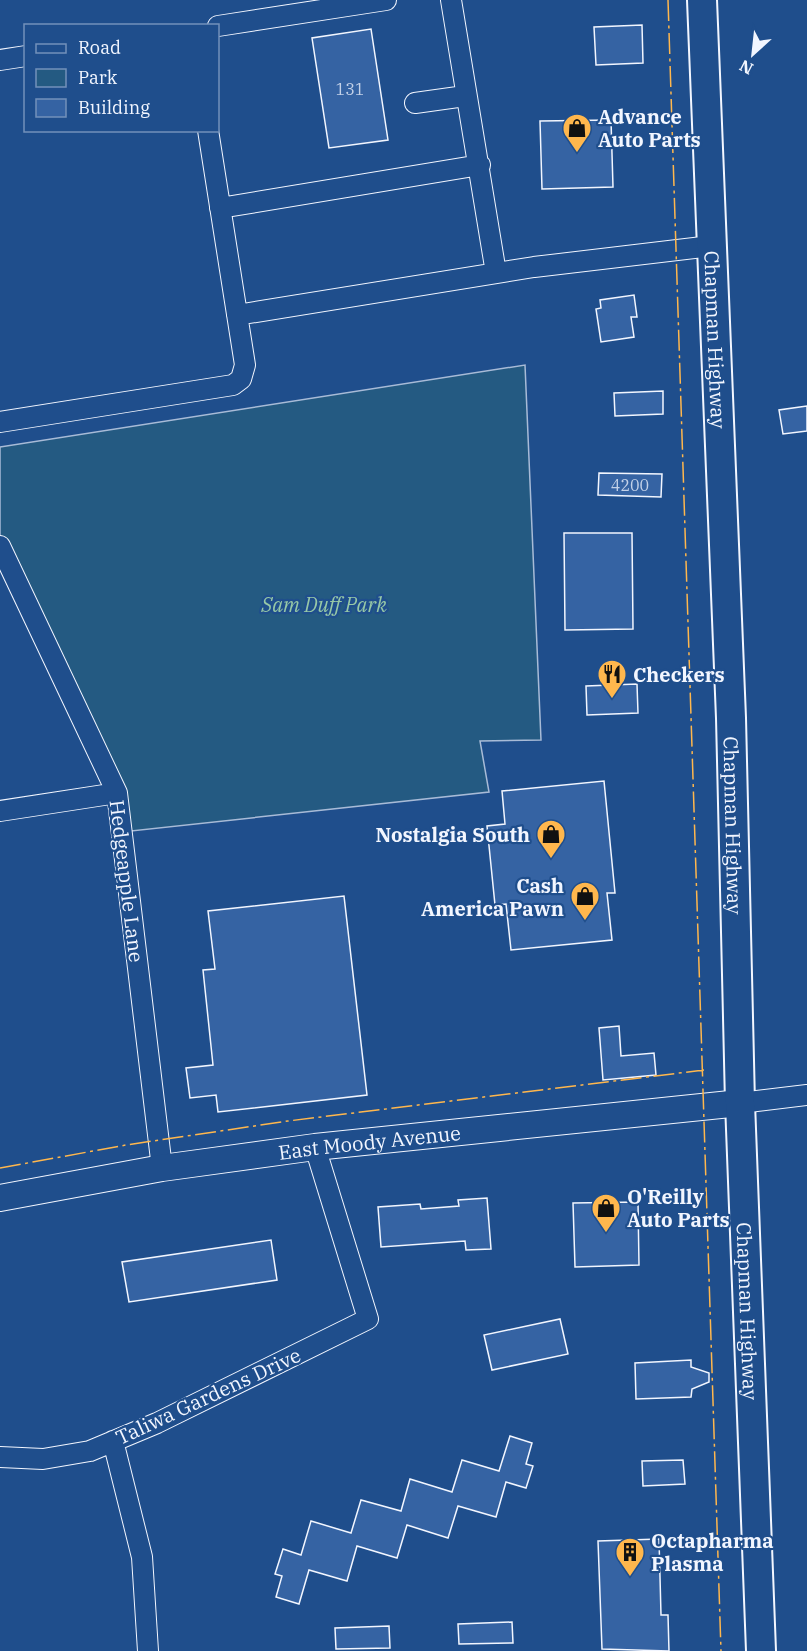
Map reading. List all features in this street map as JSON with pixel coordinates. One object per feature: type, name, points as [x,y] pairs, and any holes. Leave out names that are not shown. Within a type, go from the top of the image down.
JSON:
[{"type":"highway","name":"Chapman Highway","points":[[702,0],[731,708],[740,1103],[761,1651]]},
{"type":"main road","name":"East Moody Avenue","points":[[0,1198],[162,1168],[315,1146],[740,1103]]},
{"type":"street","points":[[219,26],[386,0]]},
{"type":"street","points":[[451,0],[496,273]]},
{"type":"street","points":[[0,60],[24,56]]},
{"type":"street","points":[[416,103],[465,96]]},
{"type":"street","points":[[0,422],[233,385],[241,379],[244,365],[208,132]]},
{"type":"street","points":[[220,208],[480,165]]},
{"type":"street","points":[[237,315],[496,273],[711,246]]},
{"type":"street","name":"Hedgeapple Lane","points":[[0,546],[117,793],[162,1168]]},
{"type":"street","points":[[0,811],[117,793]]},
{"type":"street","points":[[740,1103],[807,1095]]},
{"type":"street","name":"Taliwa Gardens Drive","points":[[0,1457],[43,1459],[90,1451],[157,1423],[368,1319],[315,1146]]},
{"type":"street","points":[[112,1441],[142,1557],[148,1651]]},
{"type":"green space","name":"Sam Duff Park","points":[[525,365],[541,740],[480,741],[489,792],[122,832],[117,793],[0,546],[0,447]]},
{"type":"building","points":[[642,25],[643,63],[596,65],[594,27]]},
{"type":"building","points":[[371,29],[388,140],[329,148],[312,38]]},
{"type":"building","name":"Advance Auto Parts","points":[[611,120],[613,187],[542,189],[540,121]]},
{"type":"building","points":[[634,295],[637,317],[631,317],[634,337],[601,342],[596,309],[601,308],[600,300]]},
{"type":"building","points":[[663,391],[663,414],[615,416],[614,393]]},
{"type":"building","points":[[807,406],[807,431],[783,434],[779,410]]},
{"type":"building","points":[[599,473],[662,474],[661,497],[598,495]]},
{"type":"building","points":[[564,533],[632,533],[633,629],[565,630]]},
{"type":"building","name":"Checkers","points":[[637,684],[638,713],[587,715],[586,686]]},
{"type":"building","points":[[604,781],[615,893],[607,893],[612,940],[511,950],[506,904],[495,905],[487,826],[505,824],[502,791]]},
{"type":"building","points":[[344,896],[367,1095],[218,1112],[216,1095],[190,1098],[186,1068],[213,1065],[203,970],[215,969],[208,911]]},
{"type":"building","points":[[619,1026],[621,1056],[654,1053],[656,1075],[603,1080],[599,1028]]},
{"type":"building","points":[[487,1198],[491,1249],[466,1250],[465,1241],[381,1247],[378,1207],[420,1204],[421,1209],[459,1206],[458,1200]]},
{"type":"building","name":"O'Reilly Auto Parts","points":[[638,1202],[639,1265],[575,1267],[573,1203]]},
{"type":"building","points":[[271,1240],[277,1280],[129,1302],[122,1262]]},
{"type":"building","points":[[560,1319],[568,1354],[492,1370],[484,1335]]},
{"type":"building","points":[[691,1360],[691,1367],[709,1373],[709,1382],[692,1389],[691,1397],[636,1399],[635,1363]]},
{"type":"building","points":[[510,1436],[532,1443],[526,1464],[533,1466],[526,1488],[506,1482],[496,1517],[458,1506],[448,1538],[407,1525],[397,1558],[357,1546],[347,1581],[309,1570],[299,1604],[276,1597],[282,1576],[275,1574],[283,1549],[301,1555],[311,1521],[351,1533],[361,1500],[401,1511],[410,1479],[452,1492],[462,1460],[499,1471]]},
{"type":"building","points":[[683,1460],[685,1484],[643,1486],[642,1461]]},
{"type":"building","name":"Octapharma Plasma","points":[[659,1539],[661,1615],[668,1615],[669,1651],[602,1649],[598,1541]]},
{"type":"building","points":[[512,1622],[513,1643],[459,1644],[458,1624]]},
{"type":"building","points":[[389,1626],[390,1648],[336,1649],[335,1628]]},
{"type":"power","points":[[668,0],[721,1651]]},
{"type":"power","points":[[0,1168],[126,1145],[288,1121],[704,1070]]},
{"type":"place","name":"Advance Auto Parts","points":[[577,154]]},
{"type":"place","name":"Checkers","points":[[612,700]]},
{"type":"place","name":"Nostalgia South","points":[[551,860]]},
{"type":"place","name":"Cash America Pawn","points":[[585,922]]},
{"type":"place","name":"O'Reilly Auto Parts","points":[[606,1234]]},
{"type":"place","name":"Octapharma Plasma","points":[[630,1578]]}]
